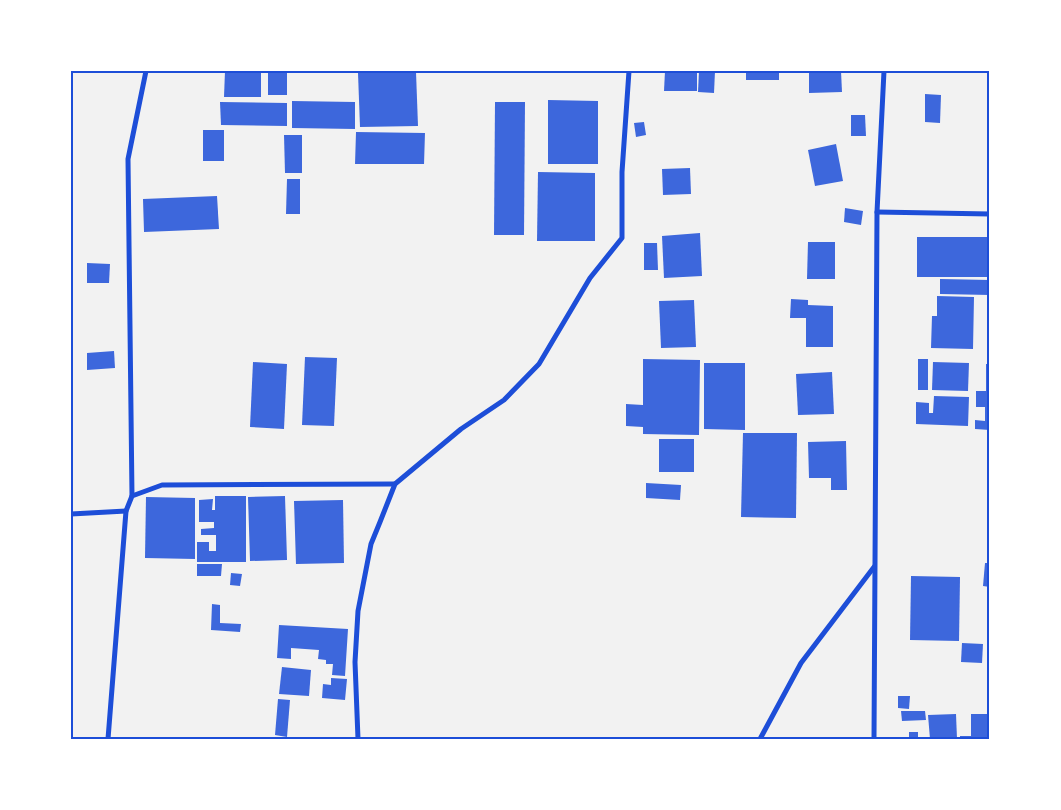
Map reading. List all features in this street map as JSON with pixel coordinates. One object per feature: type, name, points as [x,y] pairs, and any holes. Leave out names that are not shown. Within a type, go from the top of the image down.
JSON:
[{"type":"street","points":[[108,739],[126,512],[132,496],[128,159],[146,71]]},
{"type":"street","points":[[358,739],[355,662],[358,611],[371,544],[395,484],[461,429],[504,400],[539,364],[590,278],[622,238],[622,172],[628,71]]},
{"type":"street","points":[[874,739],[877,212],[884,71]]},
{"type":"street","points":[[877,212],[990,214]]},
{"type":"street","points":[[132,496],[162,486],[395,484]]},
{"type":"street","points":[[71,514],[126,512]]},
{"type":"street","points":[[760,739],[801,663],[875,566]]},
{"type":"building","points":[[225,71],[261,71],[261,97],[224,97]]},
{"type":"building","points":[[268,71],[287,71],[287,95],[268,95]]},
{"type":"building","points":[[665,71],[697,71],[697,91],[664,91]]},
{"type":"building","points":[[699,71],[715,71],[714,93],[698,92]]},
{"type":"building","points":[[746,71],[779,71],[779,80],[746,80]]},
{"type":"building","points":[[809,71],[841,71],[842,92],[809,93]]},
{"type":"building","points":[[416,72],[418,126],[360,127],[358,73]]},
{"type":"building","points":[[925,94],[941,95],[940,123],[925,122]]},
{"type":"building","points":[[548,100],[598,101],[598,164],[548,164]]},
{"type":"building","points":[[292,101],[355,102],[355,129],[292,128]]},
{"type":"building","points":[[220,102],[287,103],[287,126],[221,125]]},
{"type":"building","points":[[495,102],[525,102],[524,235],[494,235]]},
{"type":"building","points":[[851,115],[865,115],[866,136],[851,136]]},
{"type":"building","points":[[644,122],[646,135],[636,137],[634,123]]},
{"type":"building","points":[[203,130],[224,130],[224,161],[203,161]]},
{"type":"building","points":[[356,132],[425,133],[424,164],[355,164]]},
{"type":"building","points":[[284,135],[302,135],[302,173],[285,173]]},
{"type":"building","points":[[836,144],[843,181],[815,186],[808,150]]},
{"type":"building","points":[[690,168],[691,194],[663,195],[662,169]]},
{"type":"building","points":[[538,172],[595,173],[595,241],[537,241]]},
{"type":"building","points":[[287,179],[300,179],[300,214],[286,214]]},
{"type":"building","points":[[217,196],[219,229],[144,232],[143,199]]},
{"type":"building","points":[[845,208],[863,211],[861,225],[844,222]]},
{"type":"building","points":[[700,233],[702,276],[664,278],[662,236]]},
{"type":"building","points":[[917,237],[990,237],[990,277],[917,277]]},
{"type":"building","points":[[808,242],[835,242],[835,279],[807,279]]},
{"type":"building","points":[[644,243],[657,243],[658,270],[644,270]]},
{"type":"building","points":[[87,263],[110,264],[109,283],[87,283]]},
{"type":"building","points":[[940,279],[990,280],[990,295],[940,294]]},
{"type":"building","points":[[937,296],[974,297],[973,349],[931,348],[932,316],[937,316]]},
{"type":"building","points":[[791,299],[808,300],[808,305],[833,306],[833,347],[806,347],[806,318],[790,318]]},
{"type":"building","points":[[694,300],[696,347],[661,348],[659,301]]},
{"type":"building","points":[[114,351],[115,368],[87,370],[87,353]]},
{"type":"building","points":[[305,357],[337,358],[334,426],[302,425]]},
{"type":"building","points":[[643,359],[700,360],[699,435],[643,434],[643,427],[626,426],[626,404],[643,405]]},
{"type":"building","points":[[918,359],[928,359],[928,390],[918,390]]},
{"type":"building","points":[[253,362],[287,364],[284,429],[250,427]]},
{"type":"building","points":[[933,362],[969,363],[968,391],[932,390]]},
{"type":"building","points":[[704,363],[745,363],[745,430],[704,429]]},
{"type":"building","points":[[986,364],[990,364],[990,430],[975,429],[975,420],[985,421],[985,407],[976,407],[976,391],[986,391]]},
{"type":"building","points":[[832,372],[834,414],[798,415],[796,374]]},
{"type":"building","points":[[934,396],[969,397],[968,426],[916,424],[916,402],[929,403],[929,413],[933,413]]},
{"type":"building","points":[[743,433],[797,433],[796,518],[741,517]]},
{"type":"building","points":[[659,439],[694,439],[694,472],[659,472]]},
{"type":"building","points":[[846,441],[847,490],[831,490],[831,478],[809,478],[808,442]]},
{"type":"building","points":[[646,483],[681,485],[680,500],[646,498]]},
{"type":"building","points":[[215,496],[246,496],[246,562],[197,562],[197,542],[209,542],[209,551],[216,551],[216,535],[201,535],[201,529],[214,528],[214,522],[199,522],[199,500],[213,499],[212,510],[215,510]]},
{"type":"building","points":[[285,496],[287,560],[250,561],[248,497]]},
{"type":"building","points":[[146,497],[195,498],[195,559],[145,558]]},
{"type":"building","points":[[343,500],[344,563],[296,564],[294,501]]},
{"type":"building","points":[[985,563],[990,563],[990,587],[983,586]]},
{"type":"building","points":[[197,564],[222,564],[221,576],[197,576]]},
{"type":"building","points":[[231,573],[242,574],[240,586],[230,585]]},
{"type":"building","points":[[911,576],[960,577],[959,641],[910,640]]},
{"type":"building","points":[[212,604],[220,605],[220,623],[241,624],[240,632],[211,630]]},
{"type":"building","points":[[279,625],[348,629],[345,676],[332,675],[333,664],[326,664],[326,660],[318,659],[319,650],[291,648],[291,659],[277,658]]},
{"type":"building","points":[[962,643],[983,644],[982,663],[961,662]]},
{"type":"building","points":[[282,667],[311,670],[309,696],[279,694]]},
{"type":"building","points":[[331,678],[347,679],[345,700],[322,698],[323,684],[331,685]]},
{"type":"building","points":[[898,696],[910,696],[909,709],[898,708]]},
{"type":"building","points":[[278,699],[290,700],[287,737],[275,735]]},
{"type":"building","points":[[901,711],[925,711],[926,720],[902,721]]},
{"type":"building","points":[[956,714],[957,739],[930,739],[928,715]]},
{"type":"building","points":[[971,714],[990,714],[990,739],[960,739],[960,736],[971,736]]},
{"type":"building","points":[[909,732],[918,732],[918,739],[909,739]]}]
